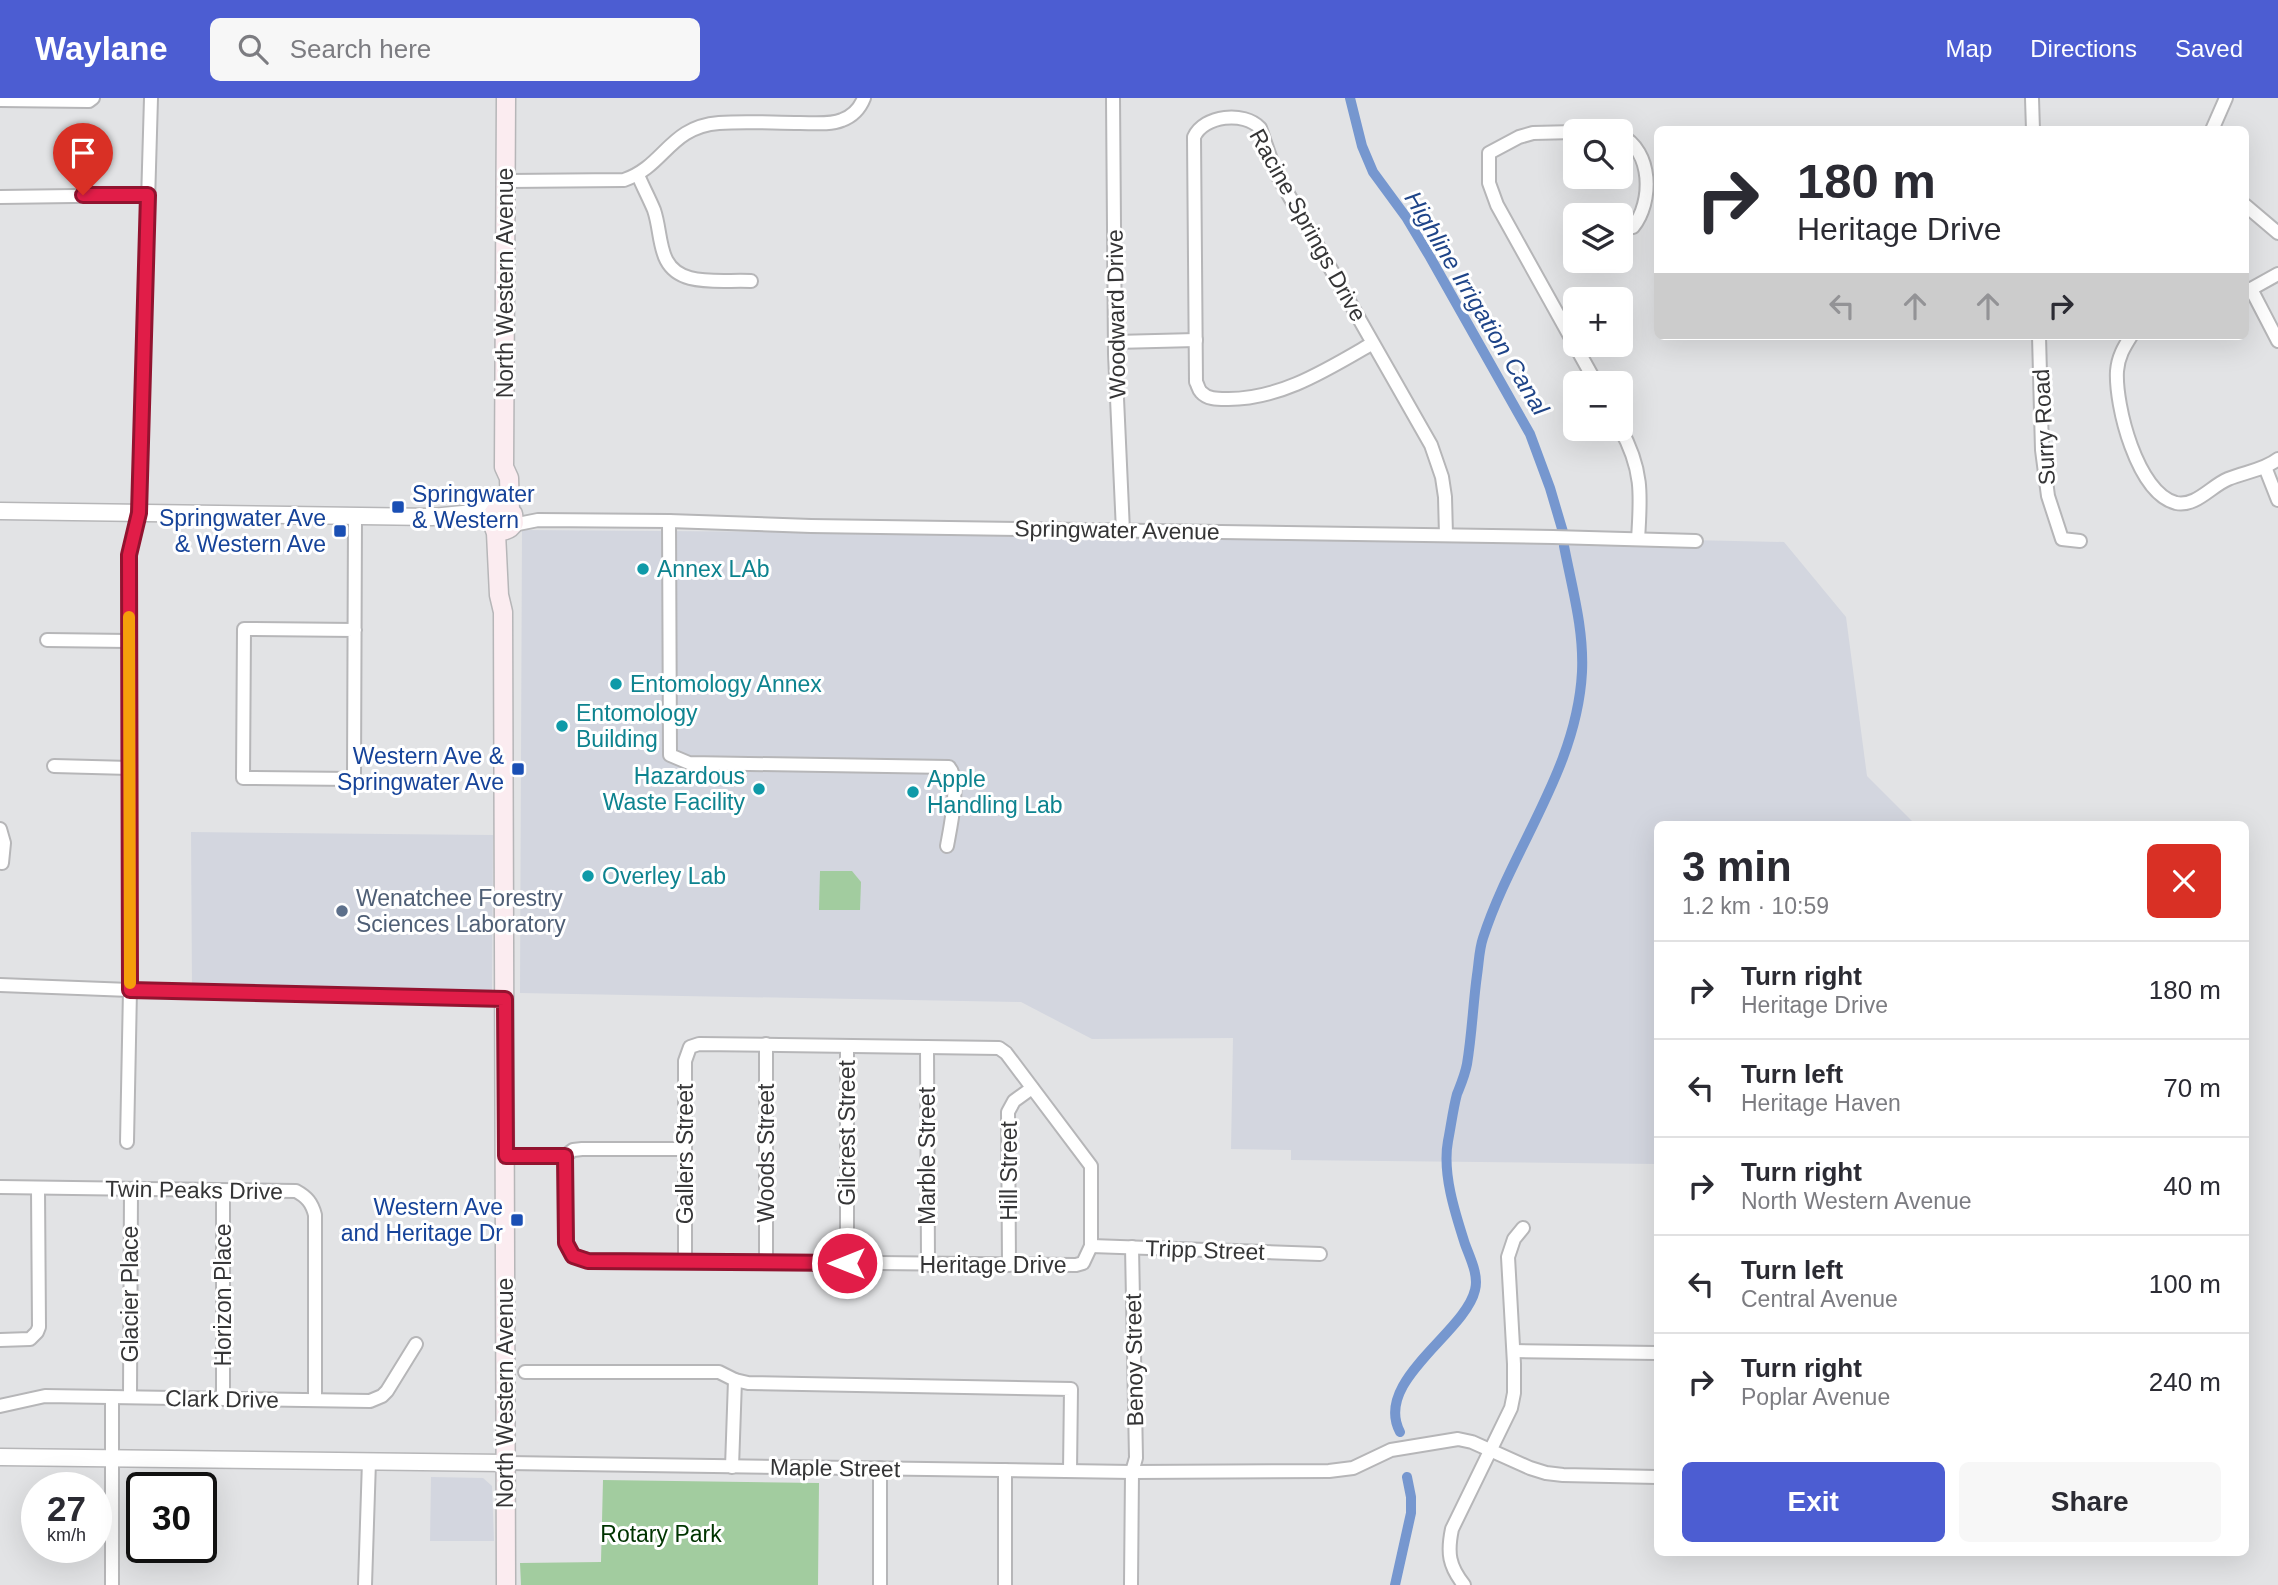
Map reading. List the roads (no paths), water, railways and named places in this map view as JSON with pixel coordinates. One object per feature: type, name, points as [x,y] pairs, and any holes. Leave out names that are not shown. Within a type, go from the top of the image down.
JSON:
[{"type":"main road","name":"North Western Avenue","points":[[506,98],[504,467],[499,477],[507,548],[508,595],[503,612],[506,1585]]},
{"type":"street","points":[[0,100],[89,101],[93,98]]},
{"type":"street","points":[[127,1143],[130,990],[129,555],[139,513],[151,98]]},
{"type":"street","points":[[505,181],[624,180],[638,175],[683,134],[695,128],[724,122],[841,121],[857,111],[864,98]]},
{"type":"street","name":"Woodward Drive","points":[[1113,98],[1115,342],[1123,531]]},
{"type":"street","points":[[2032,98],[2033,126]]},
{"type":"street","points":[[2214,126],[2226,98]]},
{"type":"street","name":"Racine Springs Drive","points":[[1373,343],[1303,382],[1277,392],[1234,400],[1212,399],[1201,392],[1196,382],[1194,137],[1197,129],[1214,119],[1248,120],[1260,128],[1275,172],[1373,343],[1437,459],[1445,497],[1446,535]]},
{"type":"street","points":[[1563,133],[1519,137],[1489,153],[1489,183],[1497,205],[1589,371]]},
{"type":"street","points":[[1633,144],[1645,165],[1646,197],[1642,216],[1633,227]]},
{"type":"street","points":[[638,175],[654,211],[664,257],[670,267],[691,279],[751,281]]},
{"type":"street","points":[[0,197],[148,195]]},
{"type":"street","points":[[2249,208],[2278,233]]},
{"type":"street","points":[[2249,288],[2278,274]]},
{"type":"street","points":[[2249,290],[2278,341]]},
{"type":"street","points":[[1115,342],[1196,340]]},
{"type":"street","name":"Surry Road","points":[[2039,340],[2042,450],[2048,496],[2062,539],[2080,541]]},
{"type":"street","points":[[2128,340],[2118,363],[2118,392],[2128,433],[2137,461],[2152,487],[2167,499],[2192,502],[2226,480],[2265,467],[2278,458]]},
{"type":"street","points":[[1627,441],[1639,475],[1637,539]]},
{"type":"street","points":[[2265,467],[2278,500]]},
{"type":"street","name":"Springwater Avenue","points":[[0,511],[1696,541]]},
{"type":"street","points":[[355,516],[355,630],[354,779],[243,778],[244,629],[355,630]]},
{"type":"street","points":[[669,521],[670,755],[690,763],[949,768],[954,775],[952,817],[947,846]]},
{"type":"street","points":[[47,640],[129,641]]},
{"type":"street","points":[[54,766],[130,768]]},
{"type":"street","points":[[0,829],[4,843],[2,863]]},
{"type":"street","points":[[0,985],[505,999]]},
{"type":"street","name":"Heritage Drive","points":[[565,1156],[566,1243],[573,1256],[588,1261],[928,1265],[1076,1265],[1083,1262],[1091,1246],[1091,1166],[1006,1053],[999,1048],[704,1043],[690,1047]]},
{"type":"street","name":"Woods Street","points":[[766,1044],[766,1262]]},
{"type":"street","name":"Gilcrest Street","points":[[847,1046],[847,1263]]},
{"type":"street","name":"Gallers Street","points":[[685,1261],[685,1061],[690,1047]]},
{"type":"street","name":"Marble Street","points":[[927,1047],[928,1265]]},
{"type":"street","name":"Hill Street","points":[[1009,1265],[1009,1112],[1014,1101],[1032,1088]]},
{"type":"street","points":[[506,1156],[565,1156],[573,1150],[582,1149],[685,1149]]},
{"type":"street","name":"Twin Peaks Drive","points":[[0,1188],[296,1191],[304,1195],[313,1207],[315,1215],[315,1400]]},
{"type":"street","points":[[0,1340],[30,1339],[37,1332],[38,1189]]},
{"type":"street","name":"Glacier Place","points":[[130,1398],[131,1190]]},
{"type":"street","name":"Horizon Place","points":[[223,1191],[223,1399]]},
{"type":"street","points":[[1464,1585],[1453,1572],[1448,1547],[1451,1529],[1511,1408],[1514,1393],[1514,1351],[1508,1257],[1514,1239],[1523,1228]]},
{"type":"street","name":"Tripp Street","points":[[1091,1246],[1320,1254]]},
{"type":"street","name":"Benoy Street","points":[[1131,1585],[1132,1472],[1136,1458],[1132,1247]]},
{"type":"street","name":"Clark Drive","points":[[0,1406],[15,1405],[40,1396],[370,1401],[382,1396],[416,1344]]},
{"type":"street","points":[[1514,1351],[1654,1353]]},
{"type":"street","points":[[525,1372],[719,1372],[735,1381],[759,1383],[1071,1389],[1070,1471]]},
{"type":"street","points":[[732,1466],[735,1381]]},
{"type":"street","points":[[112,1398],[112,1585]]},
{"type":"street","name":"Maple Street","points":[[0,1457],[1132,1472],[1329,1471],[1353,1468],[1392,1450],[1458,1439],[1546,1473],[1654,1476]]},
{"type":"street","points":[[365,1585],[369,1461]]},
{"type":"street","points":[[880,1468],[880,1585]]},
{"type":"street","points":[[1005,1470],[1005,1585]]},
{"type":"waterway","name":"Highline Irrigation Canal","points":[[1350,98],[1362,146],[1373,172],[1406,217],[1430,257],[1530,434],[1563,532]]},
{"type":"waterway","name":"Highline Irrigation Canal","points":[[1400,1432],[1395,1413],[1399,1394],[1409,1376],[1468,1306],[1475,1290],[1475,1273],[1450,1193],[1448,1141],[1457,1094],[1467,1064],[1483,938],[1495,905],[1556,775],[1578,708],[1582,672],[1581,640],[1564,546]]},
{"type":"waterway","name":"Highline Irrigation Canal","points":[[1395,1585],[1411,1513],[1407,1477]]},
{"type":"place","name":"Springwater & Western","points":[[398,507]]},
{"type":"place","name":"Springwater Ave & Western Ave","points":[[340,531]]},
{"type":"place","name":"Annex LAb","points":[[643,569]]},
{"type":"place","name":"Entomology Annex","points":[[616,684]]},
{"type":"place","name":"Entomology Building","points":[[562,726]]},
{"type":"place","name":"Western Ave & Springwater Ave","points":[[518,769]]},
{"type":"place","name":"Hazardous Waste Facility","points":[[759,789]]},
{"type":"place","name":"Apple Handling Lab","points":[[913,792]]},
{"type":"place","name":"Overley Lab","points":[[588,876]]},
{"type":"place","name":"Wenatchee Forestry Sciences Laboratory","points":[[342,911]]},
{"type":"place","name":"Western Ave and Heritage Dr","points":[[517,1220]]},
{"type":"park label","name":"Rotary Park","points":[[661,1534]]}]
